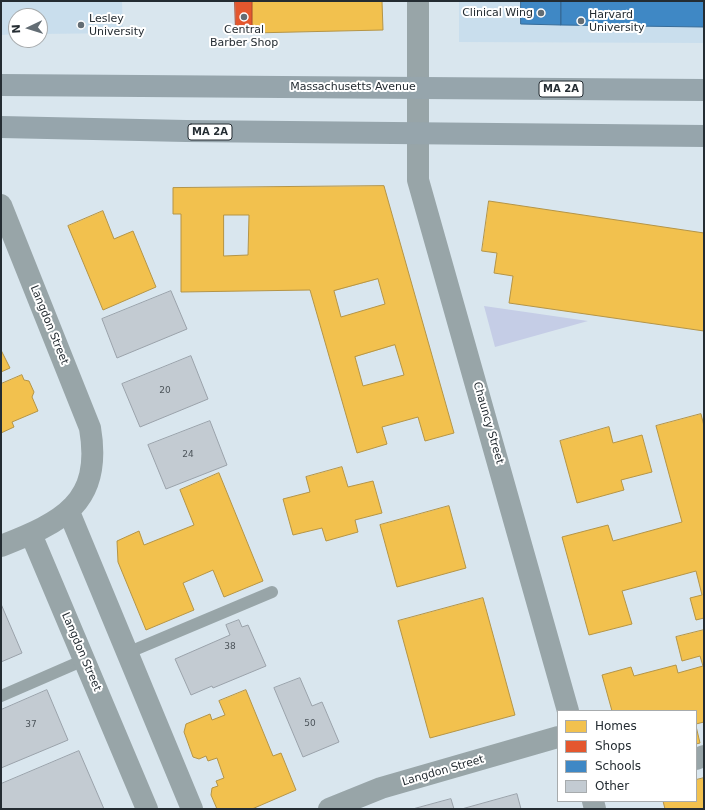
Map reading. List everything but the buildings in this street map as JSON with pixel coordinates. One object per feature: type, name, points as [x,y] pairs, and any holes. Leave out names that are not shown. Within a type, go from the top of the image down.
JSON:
[{"type":"main road","name":"Massachusetts Avenue","points":[[1,85],[704,90]]},
{"type":"main road","name":"MA 2A","points":[[1,127],[704,137]]},
{"type":"street","name":"Chauncy Street","points":[[418,1],[418,180],[568,710]]},
{"type":"street","name":"Langdon Street","points":[[1,205],[90,428],[94,448],[91,468],[79,502],[69,512],[31,534],[147,809]]},
{"type":"street","points":[[69,512],[192,809]]},
{"type":"street","points":[[1,546],[31,534]]},
{"type":"street","name":"Langdon Street","points":[[329,809],[381,788],[557,737]]},
{"type":"lane","points":[[127,653],[272,592]]},
{"type":"lane","points":[[1,696],[84,660]]},
{"type":"shaded area","name":"Lesley University","points":[[1,1],[122,1],[123,33],[48,34],[48,8],[8,8],[8,35],[1,35]]},
{"type":"shaded area","name":"Harvard University","points":[[459,1],[704,1],[704,43],[459,42]]},
{"type":"shaded area","points":[[484,306],[588,321],[495,347]]},
{"type":"place","name":"Clinical Wing","points":[[541,13]]},
{"type":"place","name":"Central Barber Shop","points":[[244,17]]},
{"type":"place","name":"Harvard University","points":[[581,21]]},
{"type":"place","name":"Lesley University","points":[[81,25]]}]
